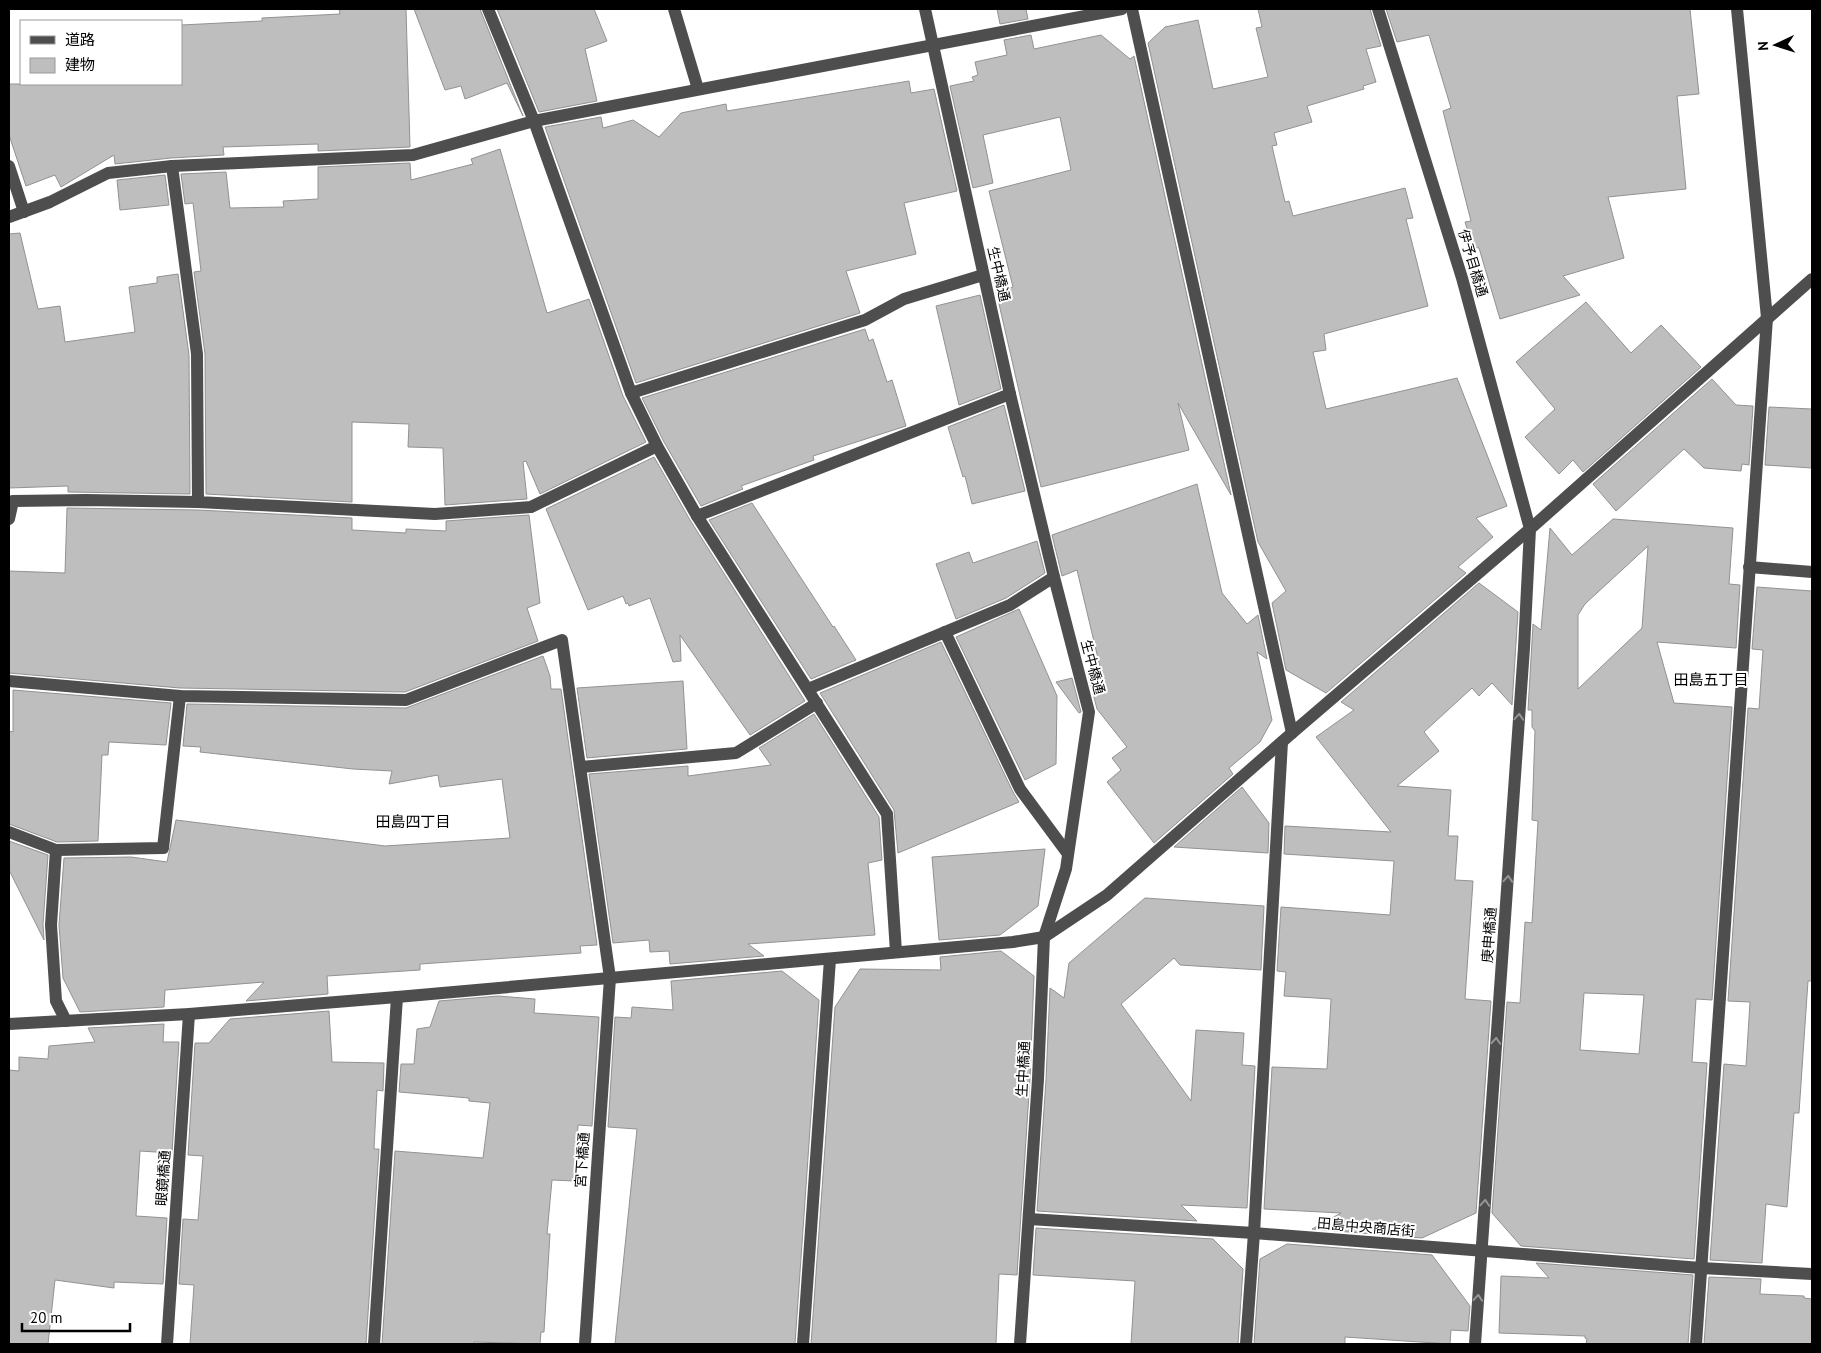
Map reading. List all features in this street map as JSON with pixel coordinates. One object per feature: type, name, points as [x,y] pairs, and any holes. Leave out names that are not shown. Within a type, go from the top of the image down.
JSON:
[{"type":"street","points":[[488,9],[534,121],[631,393],[657,446],[697,516],[888,814],[896,952]]},
{"type":"street","points":[[674,9],[698,89]]},
{"type":"street","name":"生中橋通","points":[[924,9],[1010,394],[1089,712],[1066,869],[1044,937],[1038,1079],[1020,1344]]},
{"type":"street","points":[[9,217],[50,202],[108,173],[172,166],[413,155],[534,121],[1122,9]]},
{"type":"street","points":[[1132,9],[1292,733]]},
{"type":"street","name":"伊予目橋通","points":[[1378,9],[1462,278],[1530,529]]},
{"type":"street","points":[[1696,1344],[1766,318],[1736,9]]},
{"type":"street","points":[[9,166],[24,212]]},
{"type":"street","points":[[172,166],[197,354],[198,502]]},
{"type":"street","points":[[631,393],[866,320],[904,299],[984,275]]},
{"type":"street","points":[[9,1024],[189,1014],[397,997],[830,959],[1013,942],[1044,937],[1107,895],[1530,529],[1812,279]]},
{"type":"street","points":[[697,516],[1010,394]]},
{"type":"street","points":[[9,519],[13,501],[198,502],[435,514],[531,507],[657,446]]},
{"type":"street","name":"庚申橋通","points":[[1475,1344],[1524,648],[1530,529]]},
{"type":"street","points":[[1749,567],[1812,572]]},
{"type":"street","points":[[808,689],[1010,605],[1054,577]]},
{"type":"street","points":[[945,632],[1020,789],[1068,854]]},
{"type":"street","name":"宮下橋通","points":[[180,696],[406,700],[562,640],[610,978],[585,1344]]},
{"type":"street","points":[[9,681],[180,696],[162,848],[56,850],[9,832]]},
{"type":"street","points":[[581,768],[736,753],[817,703]]},
{"type":"street","points":[[1246,1344],[1282,742]]},
{"type":"street","points":[[56,850],[52,934],[56,1001],[66,1021]]},
{"type":"street","points":[[803,1344],[830,959]]},
{"type":"street","points":[[374,1344],[397,997]]},
{"type":"street","name":"眼鏡橋通","points":[[167,1344],[189,1014]]},
{"type":"street","name":"田島中央商店街","points":[[1028,1219],[1254,1233],[1482,1252],[1812,1274]]},
{"type":"building","points":[[339,9],[406,9],[410,147],[318,151],[318,144],[223,147],[224,155],[115,164],[114,155],[61,187],[55,175],[26,186],[9,135],[9,84],[182,85],[182,25],[262,21],[262,18],[340,14]]},
{"type":"building","points":[[414,9],[480,9],[523,116],[507,83],[465,99],[461,86],[445,90]]},
{"type":"building","points":[[497,9],[594,9],[607,41],[585,49],[597,101],[539,112]]},
{"type":"building","points":[[997,9],[1026,9],[1028,19],[1000,24]]},
{"type":"building","points":[[1258,9],[1370,9],[1381,46],[1366,49],[1376,82],[1363,86],[1364,89],[1307,106],[1312,122],[1274,133],[1277,145],[1272,146],[1285,202],[1289,201],[1293,216],[1405,188],[1413,218],[1406,219],[1428,306],[1324,334],[1326,350],[1313,352],[1326,409],[1457,378],[1507,506],[1476,518],[1493,537],[1458,567],[1466,573],[1326,693],[1286,670],[1272,603],[1286,591],[1258,542],[1148,43],[1165,27],[1198,20],[1213,89],[1268,77],[1256,28],[1262,27]]},
{"type":"building","points":[[1386,9],[1690,9],[1699,94],[1677,96],[1686,189],[1608,197],[1624,258],[1563,276],[1580,295],[1500,319],[1479,248],[1473,247],[1465,222],[1471,221],[1443,111],[1451,108],[1429,35],[1397,42]]},
{"type":"building","points":[[1031,35],[1034,49],[1101,35],[1130,59],[1134,56],[1231,495],[1178,403],[1189,450],[1041,487],[996,291],[1013,287],[989,191],[1071,170],[1060,117],[983,135],[993,183],[973,188],[950,86],[974,81],[972,77],[978,75],[975,62],[1007,55],[1004,40]]},
{"type":"building","points":[[909,81],[911,93],[934,89],[957,191],[904,203],[916,254],[846,271],[860,313],[636,383],[545,127],[601,117],[603,128],[633,120],[659,137],[681,113],[726,104],[727,111]]},
{"type":"building","points":[[500,149],[547,313],[589,299],[623,396],[646,442],[540,494],[526,461],[523,462],[527,499],[445,505],[443,448],[408,447],[409,424],[352,422],[352,502],[206,494],[205,354],[194,272],[201,271],[193,203],[185,204],[181,174],[226,172],[230,208],[284,207],[283,201],[318,199],[318,167],[410,163],[411,180],[473,164],[471,159]]},
{"type":"building","points":[[165,175],[169,205],[120,210],[117,180]]},
{"type":"building","points":[[20,233],[38,309],[60,306],[65,342],[135,332],[129,287],[157,283],[157,277],[178,274],[189,355],[190,494],[68,492],[68,486],[9,488],[9,234]]},
{"type":"building","points":[[980,295],[1001,389],[959,405],[936,306]]},
{"type":"building","points":[[1586,302],[1631,353],[1661,325],[1701,367],[1583,472],[1573,460],[1559,474],[1525,437],[1555,409],[1516,362]]},
{"type":"building","points":[[865,329],[869,341],[873,339],[887,382],[892,380],[906,426],[813,456],[814,460],[741,486],[743,489],[701,506],[664,442],[642,398]]},
{"type":"building","points":[[1712,379],[1736,405],[1753,406],[1749,465],[1742,464],[1741,471],[1704,468],[1684,449],[1616,511],[1593,484]]},
{"type":"building","points":[[1004,405],[1025,491],[972,504],[965,476],[963,477],[948,427]]},
{"type":"building","points":[[1769,407],[1812,409],[1812,468],[1765,465]]},
{"type":"building","points":[[654,457],[690,520],[805,701],[750,735],[680,635],[681,661],[673,662],[650,598],[629,606],[628,603],[626,604],[623,596],[588,610],[546,509]]},
{"type":"building","points":[[1197,484],[1222,593],[1247,624],[1258,615],[1267,659],[1257,652],[1272,720],[1260,742],[1229,768],[1233,774],[1154,843],[1107,782],[1121,770],[1112,758],[1127,747],[1097,709],[1088,674],[1101,671],[1077,570],[1062,576],[1052,535]]},
{"type":"building","points":[[752,503],[856,660],[811,679],[709,520]]},
{"type":"building","points":[[67,508],[198,510],[352,518],[352,530],[406,533],[406,529],[446,531],[446,521],[529,515],[540,603],[527,608],[538,641],[405,692],[180,688],[9,673],[9,571],[65,573]]},
{"type":"building","points":[[1613,519],[1733,528],[1729,584],[1740,585],[1736,648],[1657,642],[1674,703],[1732,707],[1712,1000],[1696,999],[1692,1062],[1707,1063],[1694,1259],[1521,1246],[1492,1213],[1507,1002],[1520,1003],[1525,922],[1532,923],[1538,821],[1532,820],[1535,731],[1532,727],[1532,710],[1528,710],[1533,624],[1541,630],[1550,528],[1572,555]],"holes":[[[1648,546],[1642,628],[1578,689],[1578,615],[1585,604]],[[1584,993],[1644,995],[1639,1054],[1580,1050]]]},
{"type":"building","points":[[1037,541],[1045,573],[1006,598],[956,619],[936,564],[969,552],[973,563]]},
{"type":"building","points":[[1479,583],[1518,612],[1512,705],[1492,683],[1479,696],[1472,688],[1424,732],[1439,751],[1397,786],[1451,790],[1448,836],[1458,836],[1455,880],[1473,881],[1465,999],[1491,1001],[1476,1213],[1422,1238],[1312,1229],[1341,1213],[1264,1209],[1272,1067],[1327,1069],[1331,999],[1284,996],[1286,972],[1277,971],[1281,907],[1390,915],[1394,861],[1284,854],[1285,826],[1391,832],[1316,737],[1354,710],[1341,702]]},
{"type":"building","points":[[1757,587],[1812,591],[1812,981],[1808,981],[1799,1113],[1794,1113],[1787,1207],[1766,1204],[1762,1263],[1710,1260],[1724,1064],[1746,1066],[1750,1002],[1728,1001],[1748,708],[1759,709],[1763,650],[1752,649]]},
{"type":"building","points":[[1019,609],[1057,696],[1056,764],[1025,780],[956,637]]},
{"type":"building","points":[[941,642],[1019,802],[898,853],[894,810],[820,693]]},
{"type":"building","points":[[543,656],[550,676],[551,689],[561,689],[597,945],[580,946],[581,953],[420,964],[420,970],[327,976],[328,994],[246,1001],[264,982],[165,990],[164,1007],[80,1012],[63,978],[59,925],[64,858],[131,857],[167,862],[176,820],[385,846],[510,838],[502,779],[440,787],[438,775],[389,784],[392,771],[353,769],[200,752],[201,747],[183,746],[187,704],[406,708]]},
{"type":"building","points":[[1072,678],[1081,712],[1079,713],[1056,682]]},
{"type":"building","points":[[683,681],[687,749],[587,758],[577,688]]},
{"type":"building","points":[[13,690],[171,703],[166,745],[109,742],[108,755],[102,755],[98,841],[57,842],[9,824],[9,731],[13,732]]},
{"type":"building","points":[[814,714],[879,817],[882,860],[868,863],[875,935],[748,944],[764,956],[670,964],[669,951],[650,952],[649,940],[613,943],[589,774],[688,766],[688,776],[771,765],[759,748]]},
{"type":"building","points":[[1242,787],[1269,823],[1268,853],[1174,847]]},
{"type":"building","points":[[9,841],[48,855],[43,924],[44,940],[9,870]]},
{"type":"building","points":[[1045,849],[1038,906],[1000,935],[939,940],[932,857]]},
{"type":"building","points":[[1145,898],[1264,906],[1261,970],[1180,965],[1174,958],[1121,1004],[1191,1101],[1196,1030],[1244,1033],[1242,1065],[1255,1066],[1247,1208],[1181,1205],[1197,1221],[1037,1211],[1050,988],[1064,998],[1069,963]]},
{"type":"building","points":[[1001,951],[1034,976],[1030,1079],[1017,1275],[999,1274],[996,1344],[811,1344],[835,1007],[860,969],[941,970],[940,957]]},
{"type":"building","points":[[782,971],[819,1000],[795,1344],[615,1344],[637,1129],[608,1127],[615,1017],[631,1018],[632,1007],[673,1010],[671,981]]},
{"type":"building","points":[[498,996],[535,999],[534,1013],[599,1017],[592,1126],[578,1125],[575,1181],[552,1180],[547,1234],[550,1234],[544,1332],[541,1332],[540,1344],[474,1342],[474,1344],[382,1344],[395,1151],[483,1158],[490,1103],[469,1101],[469,1098],[399,1092],[401,1064],[414,1064],[417,1029],[430,1027],[439,1001]]},
{"type":"building","points":[[329,1011],[332,1062],[384,1063],[383,1091],[377,1090],[374,1149],[379,1149],[366,1344],[190,1344],[194,1285],[179,1284],[183,1219],[198,1220],[203,1156],[188,1155],[195,1043],[209,1043],[230,1019]]},
{"type":"building","points":[[164,1024],[163,1042],[179,1042],[172,1153],[140,1151],[136,1216],[167,1218],[163,1284],[114,1282],[114,1288],[55,1280],[48,1344],[9,1344],[9,1070],[19,1071],[19,1057],[48,1059],[49,1046],[95,1042],[88,1028]]},
{"type":"building","points":[[1036,1228],[1213,1239],[1243,1269],[1238,1344],[1131,1344],[1135,1281],[1033,1275]]},
{"type":"building","points":[[1287,1244],[1432,1255],[1470,1306],[1468,1331],[1451,1330],[1450,1344],[1345,1337],[1345,1344],[1254,1344],[1260,1259]]},
{"type":"building","points":[[1536,1263],[1693,1275],[1688,1344],[1586,1344],[1587,1339],[1585,1336],[1499,1333],[1501,1276],[1549,1278]]},
{"type":"building","points":[[1709,1277],[1761,1279],[1760,1294],[1804,1296],[1804,1298],[1812,1299],[1812,1344],[1704,1344]]},
{"type":"district","name":"田島五丁目","points":[[1711,680]]},
{"type":"district","name":"田島四丁目","points":[[413,822]]}]
